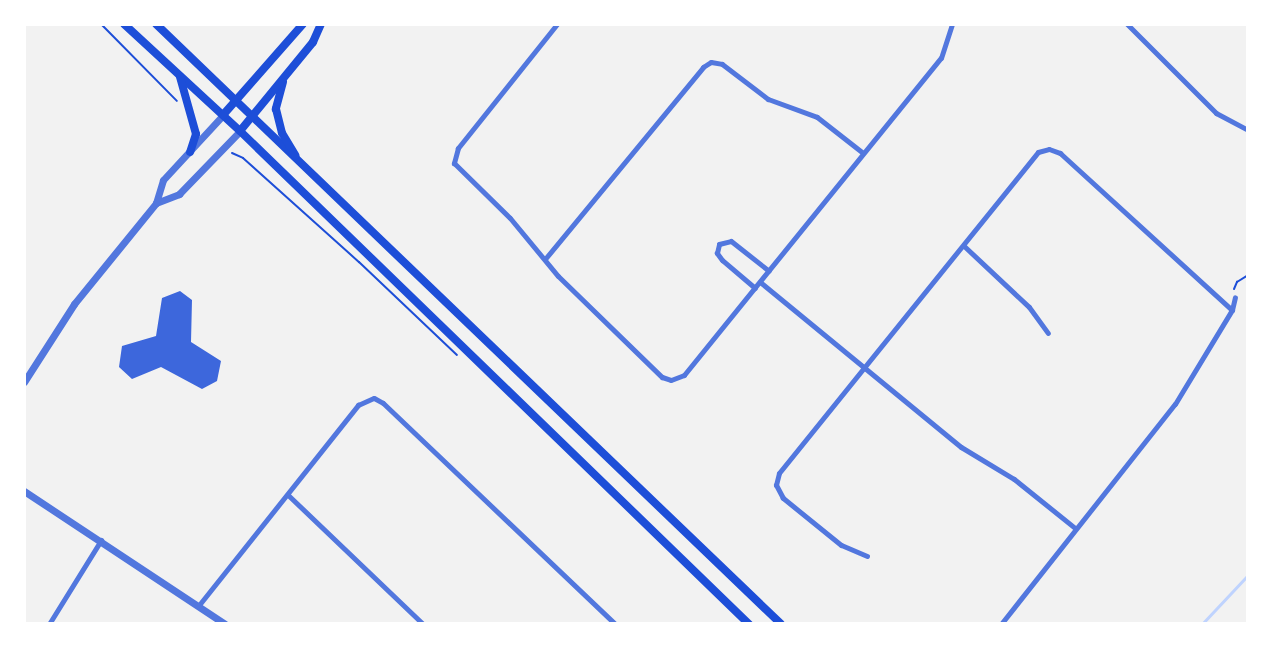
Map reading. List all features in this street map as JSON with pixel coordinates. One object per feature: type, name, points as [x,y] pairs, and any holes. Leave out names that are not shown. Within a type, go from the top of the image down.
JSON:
[{"type":"main road","points":[[124,24],[240,131],[749,624]]},
{"type":"main road","points":[[156,24],[781,624]]},
{"type":"main road","points":[[223,116],[303,24]]},
{"type":"main road","points":[[240,131],[313,42],[321,24]]},
{"type":"main road","points":[[179,74],[196,134],[190,152]]},
{"type":"main road","points":[[284,79],[276,109],[282,133],[300,164]]},
{"type":"street","points":[[557,24],[453,158],[456,167],[510,218],[558,276],[662,377],[671,380],[684,374],[941,58],[948,44],[952,24]]},
{"type":"street","points":[[1127,24],[1216,113],[1248,130]]},
{"type":"street","points":[[545,259],[711,62],[722,64],[768,99],[817,117],[863,153]]},
{"type":"street","points":[[24,382],[74,303],[156,204],[163,180],[223,116]]},
{"type":"street","points":[[156,204],[179,194],[240,131]]},
{"type":"street","points":[[867,556],[841,545],[783,498],[776,481],[781,469],[964,246],[1034,156],[1043,149],[1052,149],[1064,156],[1232,310]]},
{"type":"street","points":[[755,288],[722,261],[716,253],[719,244],[731,241],[769,271]]},
{"type":"street","points":[[964,246],[1029,307],[1048,333]]},
{"type":"street","points":[[760,282],[961,447],[1014,479],[1075,528]]},
{"type":"street","points":[[1002,624],[1175,404],[1232,310],[1235,297]]},
{"type":"street","points":[[199,606],[358,405],[367,399],[378,400],[615,624]]},
{"type":"street","points":[[24,491],[102,540],[225,624]]},
{"type":"street","points":[[288,495],[423,624]]},
{"type":"street","points":[[49,624],[102,540]]},
{"type":"path","points":[[101,24],[181,105]]},
{"type":"path","points":[[226,146],[296,206]]},
{"type":"path","points":[[1235,297],[1234,287],[1248,275]]},
{"type":"building","points":[[180,291],[192,300],[191,342],[221,361],[217,381],[202,389],[161,367],[132,379],[119,367],[122,346],[156,336],[162,298]]},
{"type":"waterway","points":[[1202,624],[1248,575]]}]
